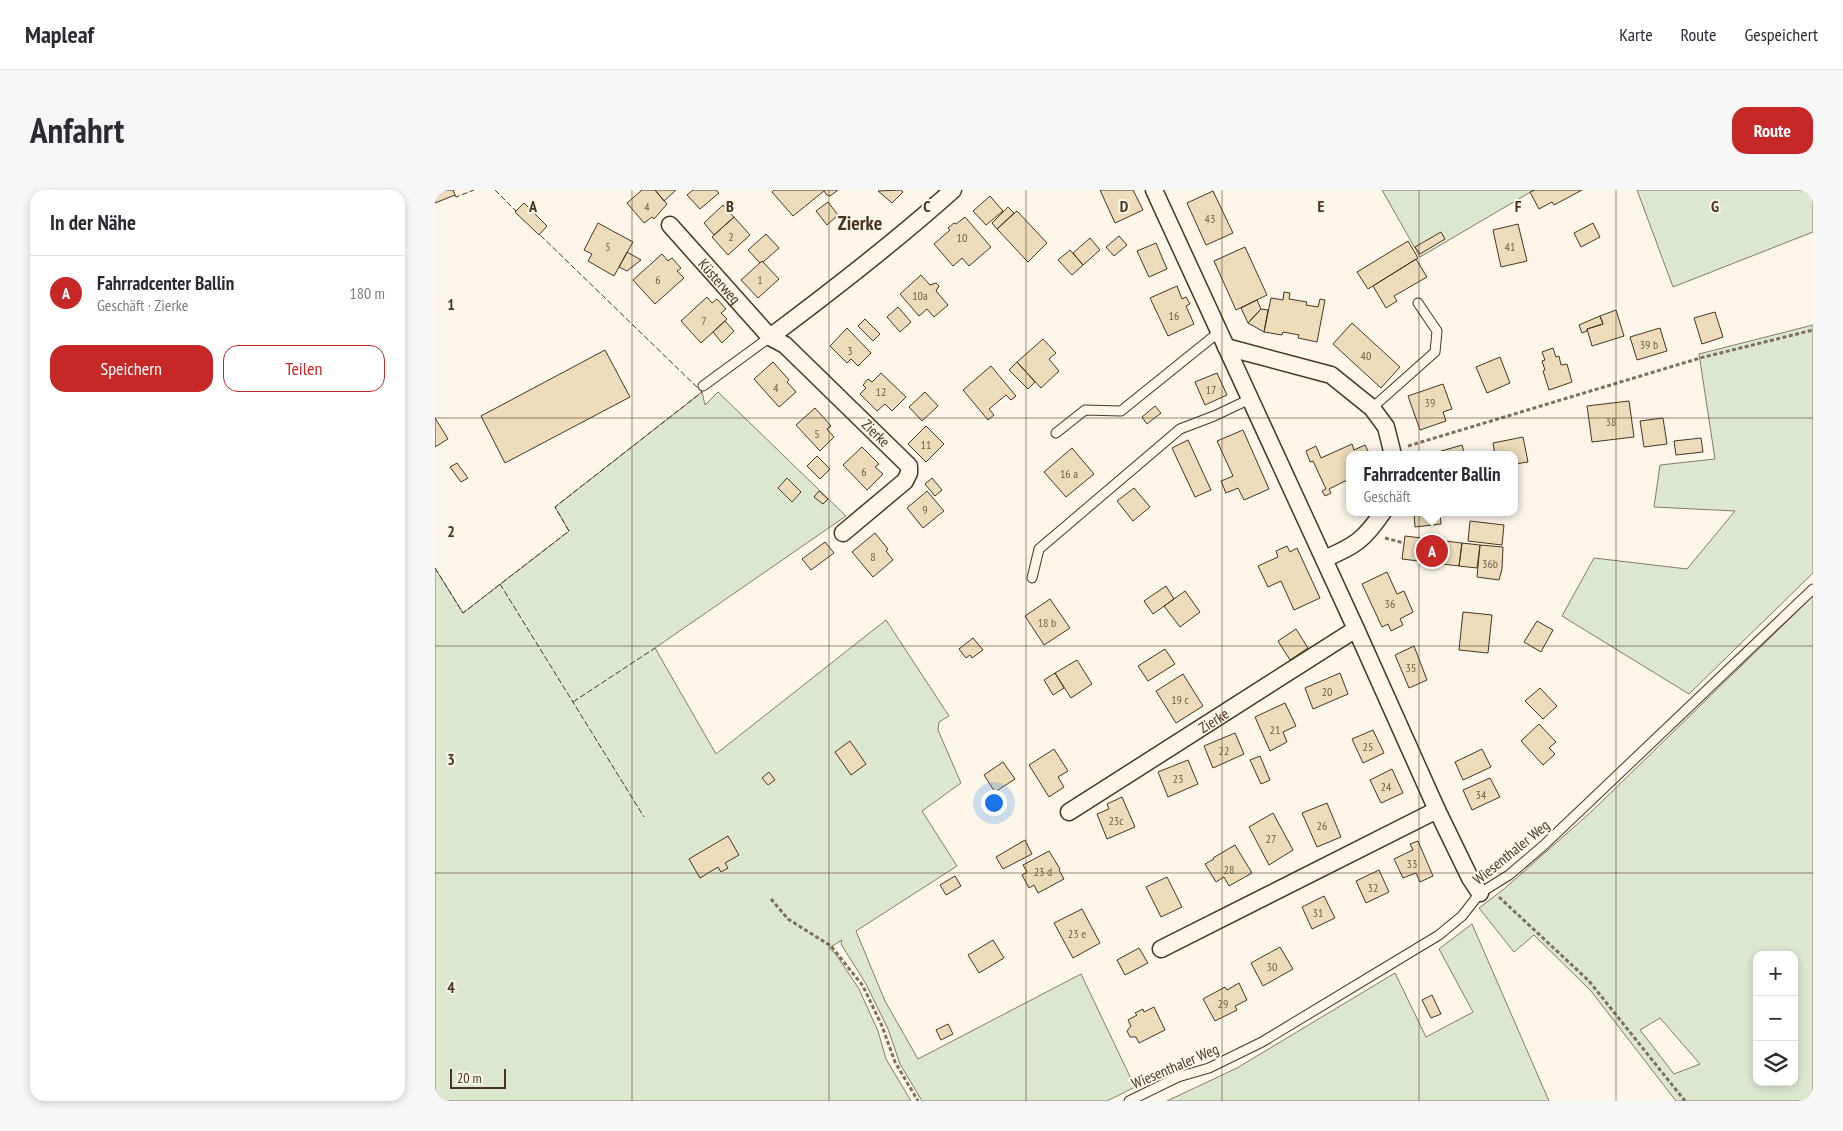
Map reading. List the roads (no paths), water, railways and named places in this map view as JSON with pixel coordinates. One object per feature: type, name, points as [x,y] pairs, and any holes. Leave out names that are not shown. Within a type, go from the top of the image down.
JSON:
[{"type":"street","points":[[770,337],[850,277],[914,225],[953,190]]},
{"type":"street","points":[[1154,190],[1437,810],[1471,878],[1481,893]]},
{"type":"street","name":"Küsterweg","points":[[670,225],[770,337]]},
{"type":"street","name":"Zierke","points":[[770,337],[785,345],[909,466],[909,473],[905,481],[843,533]]},
{"type":"street","points":[[1223,339],[1331,375],[1372,408],[1386,427],[1393,451]]},
{"type":"street","points":[[1324,559],[1347,550],[1359,541],[1370,532],[1380,516]]},
{"type":"street","name":"Zierke","points":[[1069,812],[1356,629]]},
{"type":"street","points":[[1161,949],[1437,810]]},
{"type":"lane","points":[[1372,408],[1435,352],[1437,331],[1418,304]]},
{"type":"lane","points":[[703,386],[770,337]]},
{"type":"lane","points":[[1056,433],[1085,410],[1121,411],[1223,339]]},
{"type":"lane","points":[[1032,578],[1039,549],[1180,429],[1250,399]]},
{"type":"lane","name":"Wiesenthaler Weg","points":[[1129,1101],[1178,1077],[1209,1068],[1262,1042],[1439,935],[1462,916],[1481,893],[1509,875],[1543,846],[1813,589]]},
{"type":"place","name":"Fahrradcenter Ballin","points":[[1432,551]]},
{"type":"district","name":"Zierke","points":[[860,223]]}]
